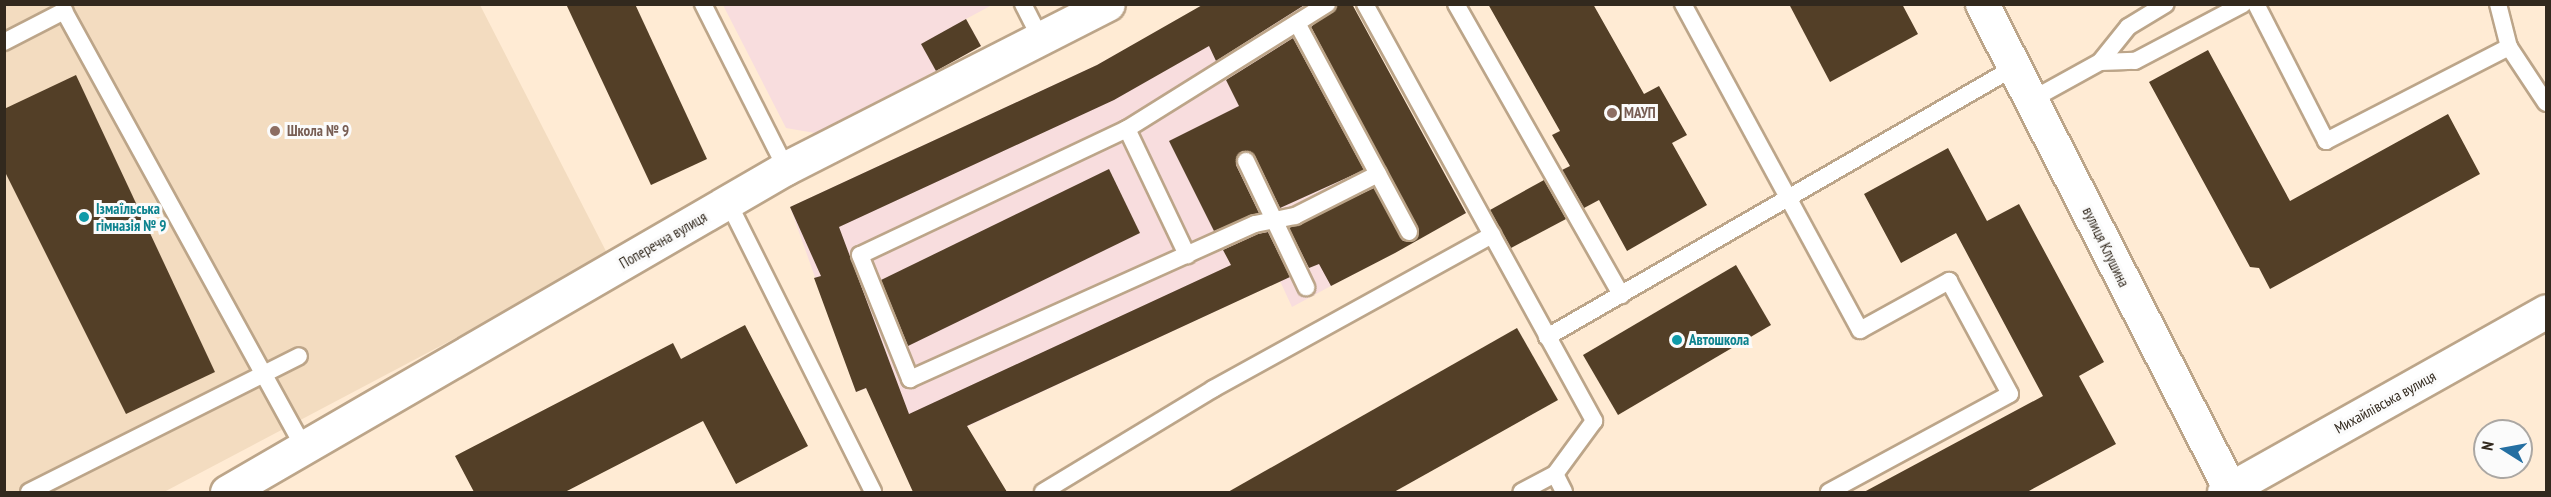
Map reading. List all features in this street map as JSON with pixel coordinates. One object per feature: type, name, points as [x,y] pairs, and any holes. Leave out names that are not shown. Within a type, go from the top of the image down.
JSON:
[{"type":"street","name":"Поперечна вулиця","points":[[227,492],[786,168],[1108,4]]},
{"type":"street","name":"вулиця Клушина","points":[[1982,4],[2033,99],[2227,491]]},
{"type":"street","name":"Михайлівська вулиця","points":[[2227,491],[2547,311]]},
{"type":"lane","points":[[703,4],[786,168]]},
{"type":"lane","points":[[1023,4],[1041,39]]},
{"type":"lane","points":[[1327,4],[1127,129],[860,255],[910,379],[1255,224],[1295,216],[1378,174]]},
{"type":"lane","points":[[1365,4],[1594,421],[1554,474],[1521,492]]},
{"type":"lane","points":[[1455,4],[1620,295]]},
{"type":"lane","points":[[1683,4],[1860,330],[1949,281],[2010,394],[1829,492]]},
{"type":"lane","points":[[2033,99],[2100,62],[2128,27],[2166,4]]},
{"type":"lane","points":[[2100,62],[2135,61],[2243,4]]},
{"type":"lane","points":[[2256,4],[2326,141],[2509,47]]},
{"type":"lane","points":[[2498,4],[2509,47],[2547,103]]},
{"type":"lane","points":[[4,42],[64,11],[304,448]]},
{"type":"lane","points":[[1297,23],[1408,232]]},
{"type":"lane","points":[[1548,337],[2015,66]]},
{"type":"lane","points":[[1127,129],[1187,255]]},
{"type":"lane","points":[[1246,161],[1306,287]]},
{"type":"lane","points":[[728,202],[873,492]]},
{"type":"lane","points":[[1043,492],[1214,389],[1492,235]]},
{"type":"lane","points":[[29,492],[298,356]]},
{"type":"lane","points":[[1554,474],[1564,492]]},
{"type":"shaded area","points":[[1344,4],[1356,12],[1466,213],[1292,307],[1280,281],[898,459],[868,388],[856,392],[790,207],[1097,65],[1204,5]]},
{"type":"shaded area","name":"Школа № 9","points":[[4,5],[480,5],[609,257],[164,492],[5,492]]},
{"type":"shaded area","points":[[723,5],[992,5],[966,19],[981,46],[821,134],[786,128]]},
{"type":"building","points":[[566,4],[635,4],[707,159],[651,185]]},
{"type":"building","points":[[1204,4],[1306,4],[1216,61],[1209,46],[1114,100],[839,227],[909,414],[1231,265],[1223,250],[1258,234],[1268,232],[1290,277],[967,426],[1007,492],[913,492],[866,388],[856,392],[814,278],[821,276],[790,207],[1097,65]]},
{"type":"building","points":[[1337,4],[1352,4],[1466,213],[1331,286],[1319,264],[1309,268],[1289,228],[1374,188],[1403,241],[1414,241],[1419,232],[1311,27]]},
{"type":"building","name":"МАУП","points":[[1488,4],[1593,4],[1644,94],[1659,86],[1687,135],[1672,143],[1707,205],[1627,251],[1599,200],[1584,208],[1562,170],[1570,166],[1552,135],[1560,131]]},
{"type":"building","points":[[1789,4],[1902,4],[1918,34],[1830,82]]},
{"type":"building","points":[[966,19],[981,46],[936,71],[921,44]]},
{"type":"building","points":[[1293,38],[1364,170],[1280,208],[1255,156],[1242,151],[1236,165],[1259,213],[1214,231],[1169,141],[1239,106],[1226,80]]},
{"type":"building","points":[[2208,50],[2290,201],[2448,114],[2480,174],[2270,289],[2259,268],[2250,267],[2149,82]]},
{"type":"building","name":"Ізмаїльська гімназія № 9","points":[[76,75],[215,372],[126,414],[4,170],[4,109]]},
{"type":"building","points":[[1948,148],[1987,221],[2019,204],[2104,362],[2079,376],[2116,444],[2027,492],[1864,492],[2043,396],[1956,233],[1901,263],[1864,194]]},
{"type":"building","points":[[1109,169],[1140,233],[908,346],[881,280]]},
{"type":"building","points":[[1544,180],[1566,219],[1511,248],[1490,210]]},
{"type":"building","name":"Автошкола","points":[[1736,265],[1771,325],[1618,415],[1583,355]]},
{"type":"building","points":[[745,325],[808,446],[736,484],[703,421],[565,492],[474,492],[455,456],[673,343],[681,359]]},
{"type":"building","points":[[1517,328],[1558,400],[1394,492],[1228,492]]},
{"type":"place","name":"МАУП","points":[[1612,113]]},
{"type":"place","name":"Школа № 9","points":[[275,131]]},
{"type":"place","name":"Ізмаїльська гімназія № 9","points":[[84,217]]},
{"type":"place","name":"Автошкола","points":[[1677,340]]}]
